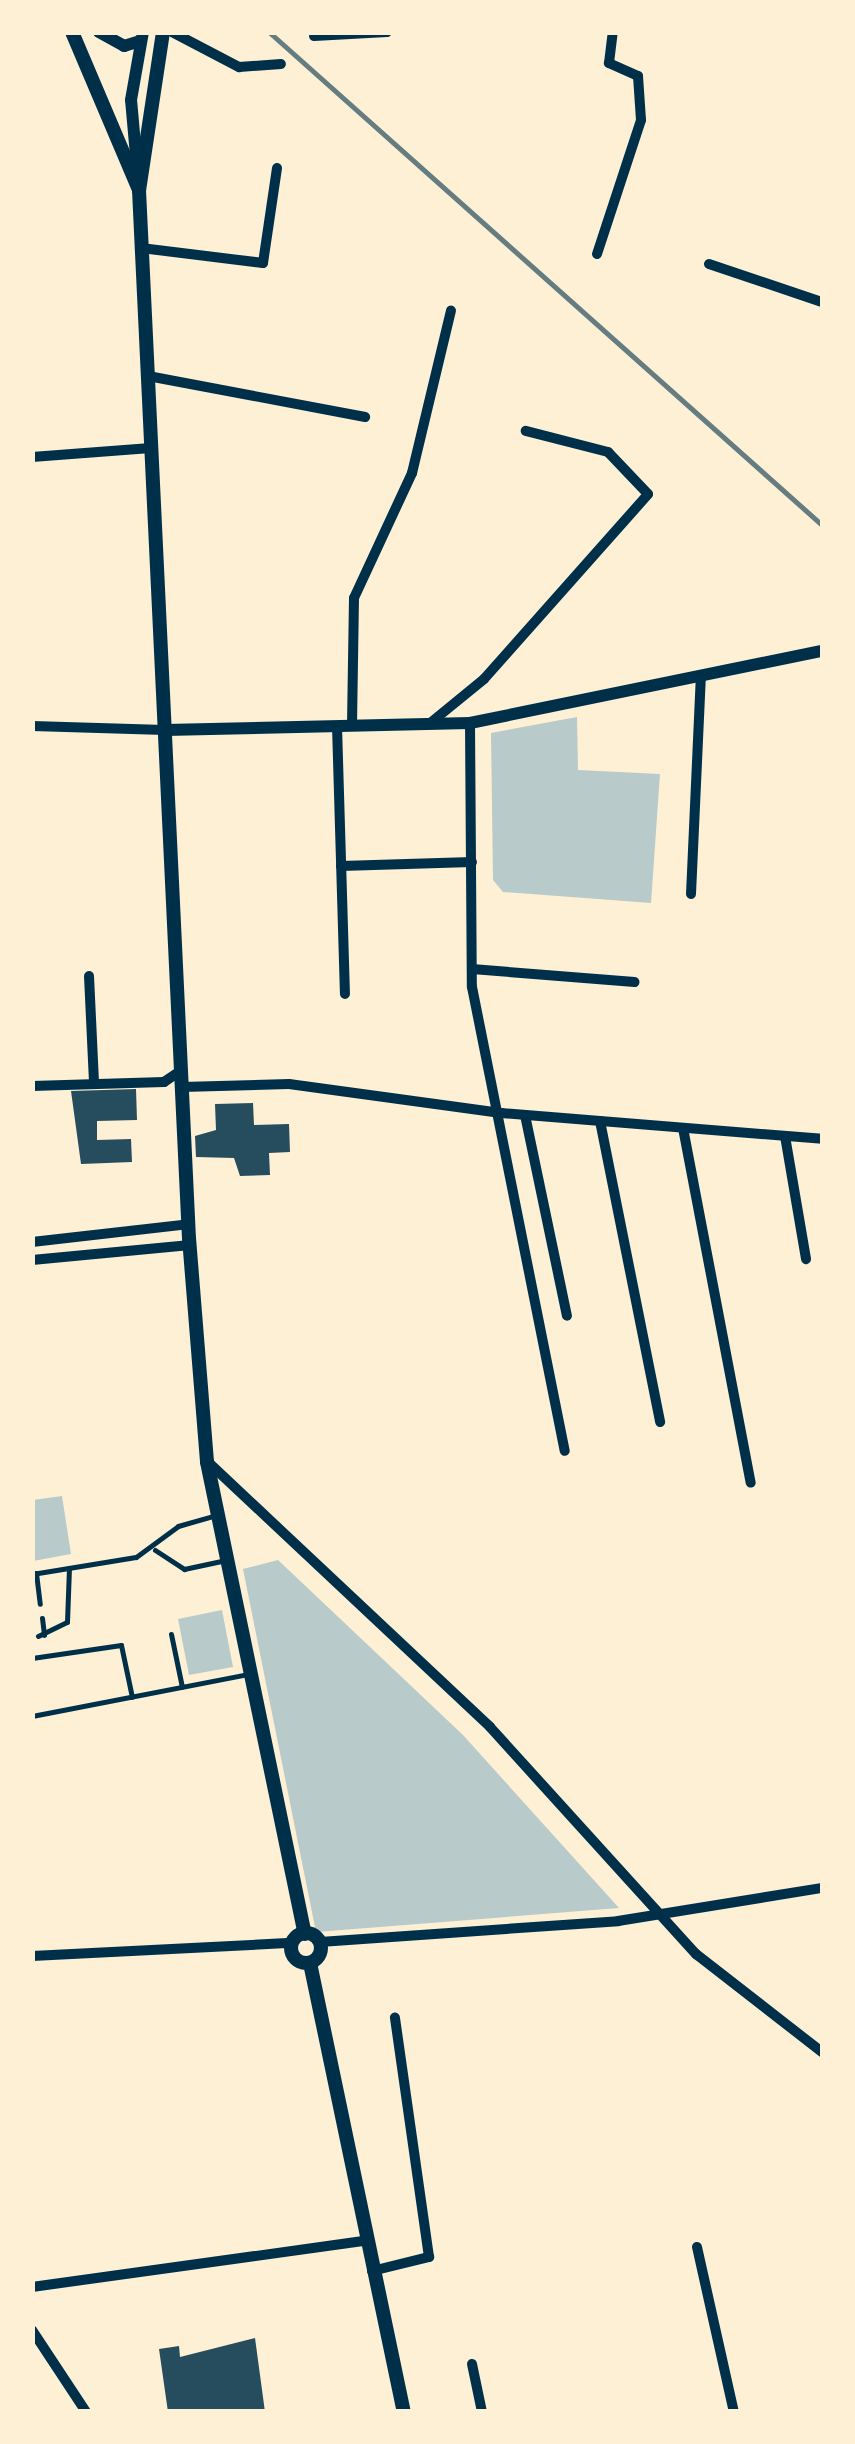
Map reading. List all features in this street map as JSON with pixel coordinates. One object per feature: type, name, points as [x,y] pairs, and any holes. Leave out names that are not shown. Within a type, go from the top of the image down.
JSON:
[{"type":"main road","points":[[72,32],[139,190]]},
{"type":"main road","points":[[163,32],[139,190],[188,1224],[207,1462],[252,1674],[299,1939],[295,1958],[310,1963]]},
{"type":"main road","points":[[299,1939],[320,1942],[310,1963],[364,2241],[404,2412]]},
{"type":"street","points":[[99,32],[124,46],[142,37]]},
{"type":"street","points":[[172,32],[239,67],[282,64]]},
{"type":"street","points":[[314,36],[387,32]]},
{"type":"street","points":[[597,254],[641,120],[638,76],[608,63],[613,32]]},
{"type":"street","points":[[139,190],[131,100],[142,37]]},
{"type":"street","points":[[141,248],[262,263],[277,168]]},
{"type":"street","points":[[708,264],[822,302]]},
{"type":"street","points":[[352,725],[354,598],[412,474],[450,311]]},
{"type":"street","points":[[148,376],[365,416]]},
{"type":"street","points":[[430,724],[484,679],[648,494],[608,452],[526,430]]},
{"type":"street","points":[[32,456],[151,448]]},
{"type":"street","points":[[32,726],[165,730],[470,723],[822,651]]},
{"type":"street","points":[[691,894],[701,676]]},
{"type":"street","points":[[470,723],[472,969],[566,1451]]},
{"type":"street","points":[[337,726],[345,994]]},
{"type":"street","points":[[341,866],[472,862]]},
{"type":"street","points":[[472,969],[634,982]]},
{"type":"street","points":[[89,976],[94,1084]]},
{"type":"street","points":[[32,1086],[164,1082],[182,1070]]},
{"type":"street","points":[[182,1086],[378,1091],[501,1113],[822,1139]]},
{"type":"street","points":[[525,1115],[567,1316]]},
{"type":"street","points":[[600,1121],[660,1422]]},
{"type":"street","points":[[682,1128],[750,1483]]},
{"type":"street","points":[[785,1136],[806,1259]]},
{"type":"street","points":[[32,1242],[188,1224]]},
{"type":"street","points":[[32,1260],[190,1244]]},
{"type":"street","points":[[207,1462],[490,1727],[660,1916],[822,2052]]},
{"type":"street","points":[[320,1942],[660,1916],[822,1888]]},
{"type":"street","points":[[32,1956],[299,1939]]},
{"type":"street","points":[[371,2270],[429,2257],[395,2017]]},
{"type":"street","points":[[32,2287],[364,2241]]},
{"type":"street","points":[[697,2247],[734,2412]]},
{"type":"street","points":[[32,2330],[86,2412]]},
{"type":"street","points":[[472,2364],[482,2412]]},
{"type":"lane","points":[[40,1604],[34,1574],[156,1550],[178,1526],[218,1514]]},
{"type":"lane","points":[[156,1550],[184,1568],[228,1559]]},
{"type":"lane","points":[[42,1618],[41,1635],[72,1610],[69,1568]]},
{"type":"lane","points":[[171,1634],[182,1687]]},
{"type":"lane","points":[[32,1658],[121,1645],[132,1697]]},
{"type":"lane","points":[[32,1716],[252,1674]]},
{"type":"shaded area","points":[[577,717],[578,770],[660,774],[651,903],[503,892],[493,880],[491,733]]},
{"type":"shaded area","points":[[62,1496],[71,1554],[33,1561],[33,1500]]},
{"type":"shaded area","points":[[278,1560],[463,1735],[619,1908],[316,1932],[243,1569]]},
{"type":"shaded area","points":[[222,1610],[233,1667],[189,1675],[178,1619]]},
{"type":"building","points":[[136,1089],[137,1120],[97,1121],[97,1140],[131,1139],[132,1162],[81,1164],[71,1091]]},
{"type":"building","points":[[253,1103],[254,1125],[289,1124],[290,1152],[269,1153],[270,1175],[240,1176],[234,1158],[196,1157],[195,1136],[216,1130],[215,1104]]},
{"type":"building","points":[[255,2338],[265,2412],[168,2412],[159,2349],[179,2346],[180,2357]]},
{"type":"railway","points":[[269,32],[822,525]]}]
